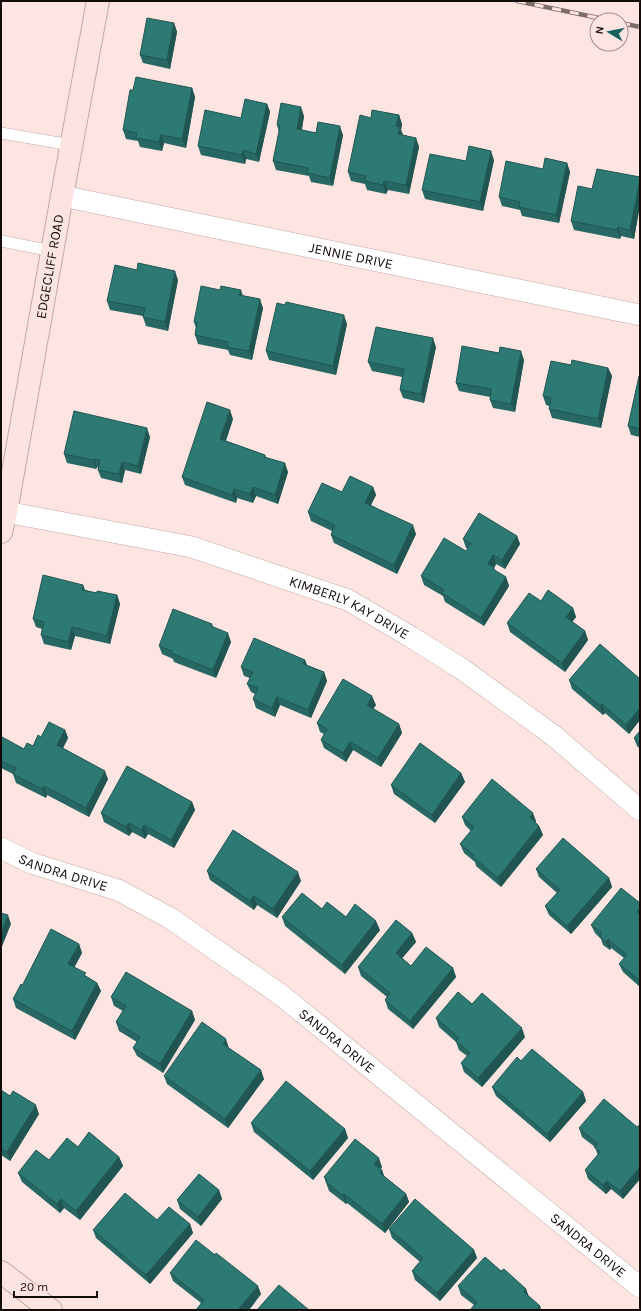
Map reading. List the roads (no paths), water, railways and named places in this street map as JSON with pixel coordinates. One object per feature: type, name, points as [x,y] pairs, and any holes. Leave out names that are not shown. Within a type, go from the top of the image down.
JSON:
[{"type":"street","name":"EDGECLIFF ROAD","points":[[4,522],[98,1]]},
{"type":"street","name":"JENNIE DRIVE","points":[[62,196],[640,315]]},
{"type":"street","name":"KIMBERLY KAY DRIVE","points":[[4,522],[192,547],[348,600],[462,669],[554,736],[640,810]]},
{"type":"street","name":"SANDRA DRIVE","points":[[1,848],[31,863],[118,890],[170,918],[281,995],[640,1287]]},
{"type":"street","points":[[1,1272],[51,1310]]},
{"type":"lane","points":[[1,132],[71,145]]},
{"type":"lane","points":[[1,241],[52,251]]},
{"type":"railway","points":[[517,1],[589,16]]},
{"type":"railway","points":[[629,25],[640,27]]}]
